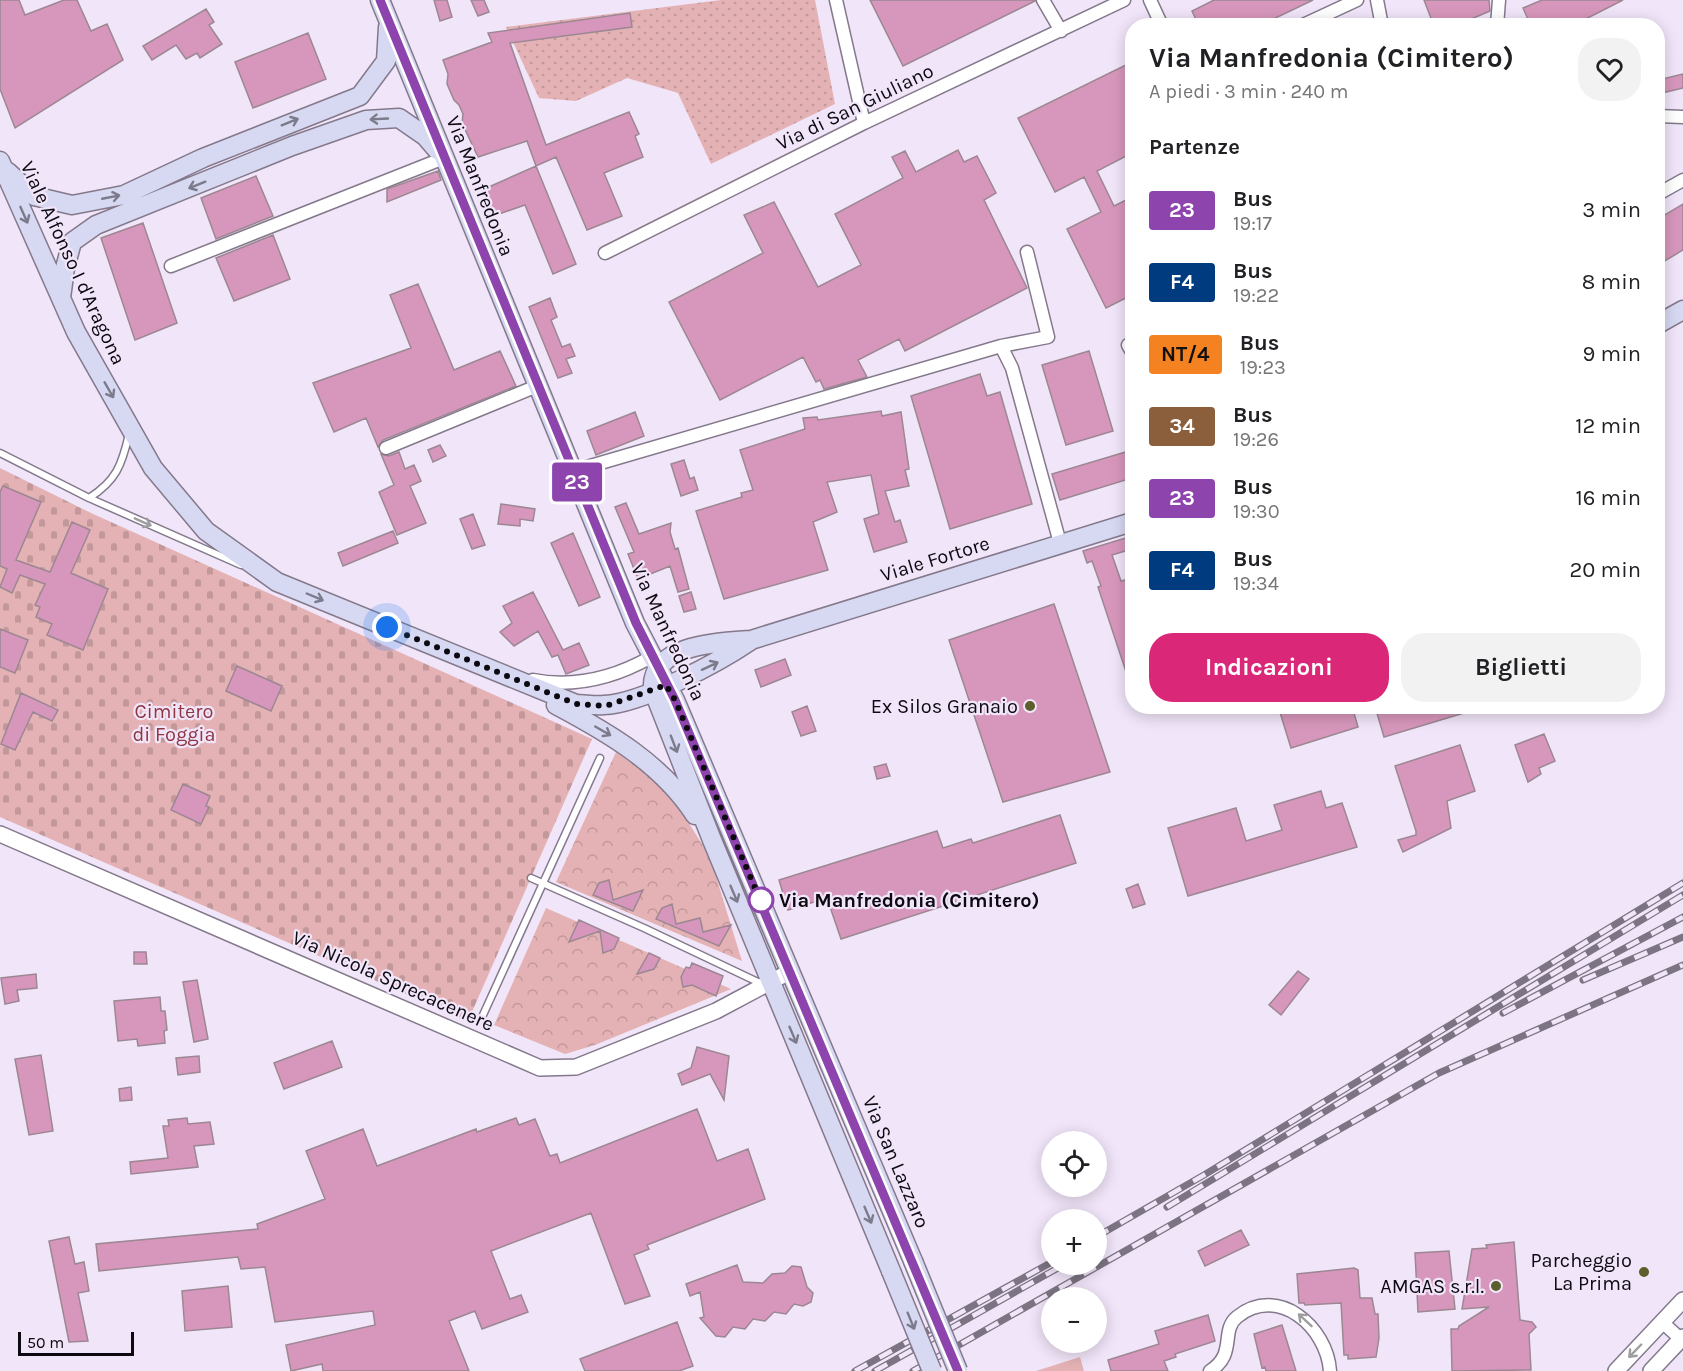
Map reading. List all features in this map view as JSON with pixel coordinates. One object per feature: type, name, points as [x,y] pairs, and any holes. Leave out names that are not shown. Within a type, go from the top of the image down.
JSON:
[{"type":"main road","name":"Via Manfredonia","points":[[380,0],[537,386],[654,662],[660,687],[712,840],[766,982]]},
{"type":"main road","points":[[1,164],[34,196],[72,205],[124,195],[203,158],[360,96],[386,61],[388,20]]},
{"type":"main road","points":[[61,299],[64,268],[72,242],[96,225],[292,146],[366,120],[399,118],[425,136],[444,158]]},
{"type":"main road","name":"Viale Alfonso I d'Aragona","points":[[1,164],[76,332],[153,468],[206,531],[277,582],[576,704],[606,706],[660,687]]},
{"type":"main road","points":[[1665,320],[1683,310]]},
{"type":"main road","name":"Viale Fortore","points":[[654,662],[678,652],[723,642],[751,640],[1125,524]]},
{"type":"main road","points":[[636,623],[660,646],[678,652]]},
{"type":"main road","name":"Viale Fortore","points":[[660,687],[720,662],[751,640]]},
{"type":"main road","name":"Viale Alfonso I d'Aragona","points":[[497,673],[618,740],[649,763],[691,809],[712,840]]},
{"type":"main road","name":"Via Manfredonia","points":[[660,687],[675,700],[791,971]]},
{"type":"main road","name":"Via San Lazzaro","points":[[791,971],[958,1371]]},
{"type":"main road","points":[[766,982],[932,1371]]},
{"type":"street","points":[[836,0],[864,123]]},
{"type":"street","points":[[1043,0],[1061,31]]},
{"type":"street","name":"Via di San Giuliano","points":[[604,254],[864,123],[1124,0]]},
{"type":"street","points":[[1150,0],[1158,18]]},
{"type":"street","points":[[1318,18],[1357,0]]},
{"type":"street","points":[[1377,0],[1380,18]]},
{"type":"street","points":[[1498,18],[1499,0]]},
{"type":"street","points":[[1665,116],[1683,117]]},
{"type":"street","points":[[171,266],[444,158]]},
{"type":"street","points":[[1665,190],[1683,180]]},
{"type":"street","points":[[573,471],[1001,346],[1048,337],[1027,252]]},
{"type":"street","points":[[1001,346],[1012,368],[1060,543]]},
{"type":"street","points":[[386,448],[537,386]]},
{"type":"street","name":"Viale Alfonso I d'Aragona","points":[[497,673],[554,684],[580,684],[654,662]]},
{"type":"street","name":"Via Nicola Sprecacenere","points":[[0,834],[540,1068],[576,1067],[716,1011],[766,982]]},
{"type":"street","points":[[766,982],[791,971]]},
{"type":"street","points":[[1616,1371],[1683,1300]]},
{"type":"street","points":[[1210,1371],[1221,1363],[1230,1340],[1228,1328],[1232,1321],[1257,1306],[1272,1304],[1305,1318],[1318,1335],[1330,1371]]},
{"type":"street","points":[[1651,1371],[1682,1339],[1662,1322]]},
{"type":"lane","points":[[89,498],[107,487],[123,460],[130,428]]},
{"type":"lane","points":[[0,453],[89,498],[277,582]]},
{"type":"lane","points":[[483,1015],[600,758]]},
{"type":"lane","points":[[531,878],[766,982]]},
{"type":"green space","points":[[721,0],[815,0],[835,104],[711,164],[678,93],[627,78],[576,101],[539,98],[506,27]]},
{"type":"green space","name":"Cimitero di Foggia","points":[[0,468],[91,513],[592,739],[468,1021],[0,817]]},
{"type":"green space","points":[[616,752],[667,788],[710,857],[742,961],[556,882]]},
{"type":"green space","points":[[546,908],[731,989],[595,1045],[565,1054],[494,1025]]},
{"type":"green space","points":[[1080,1357],[1084,1371],[1036,1371]]},
{"type":"building","points":[[0,0],[19,0],[25,15],[64,0],[77,0],[91,31],[107,24],[123,60],[15,128],[0,89]]},
{"type":"building","points":[[434,0],[447,0],[452,17],[440,21]]},
{"type":"building","points":[[471,0],[484,0],[489,12],[478,16]]},
{"type":"building","points":[[870,0],[1035,0],[1035,1],[903,66]]},
{"type":"building","points":[[1214,0],[1313,0],[1276,18],[1195,18],[1192,11]]},
{"type":"building","points":[[1424,0],[1489,0],[1490,11],[1474,18],[1431,18]]},
{"type":"building","points":[[1542,0],[1623,0],[1588,18],[1527,18],[1523,8]]},
{"type":"building","points":[[206,9],[214,22],[209,25],[222,44],[200,58],[197,53],[186,59],[176,45],[152,60],[143,46]]},
{"type":"building","points":[[630,13],[632,27],[510,43],[546,145],[629,112],[639,134],[635,136],[643,157],[604,173],[622,216],[587,230],[556,157],[536,166],[527,141],[478,157],[462,123],[463,114],[447,84],[448,74],[443,60],[492,42],[488,33]]},
{"type":"building","points":[[308,33],[326,79],[253,108],[235,62]]},
{"type":"building","points":[[1125,65],[1125,157],[1097,171],[1114,206],[1125,200],[1125,298],[1106,308],[1067,229],[1101,212],[1084,177],[1055,192],[1018,118]]},
{"type":"building","points":[[1683,74],[1683,88],[1665,92],[1665,78]]},
{"type":"building","points":[[958,150],[964,162],[977,156],[996,193],[984,200],[1027,288],[905,351],[899,339],[858,360],[867,377],[824,389],[820,380],[816,382],[803,357],[720,400],[669,302],[763,253],[744,215],[774,202],[818,287],[861,265],[835,214],[903,178],[892,157],[905,151],[916,172]]},
{"type":"building","points":[[536,166],[576,264],[553,274],[525,205],[493,216],[482,190]]},
{"type":"building","points":[[438,171],[441,180],[387,202],[387,189]]},
{"type":"building","points":[[256,176],[273,216],[216,239],[201,198]]},
{"type":"building","points":[[1683,204],[1683,250],[1665,261],[1665,215]]},
{"type":"building","points":[[143,223],[177,323],[135,340],[101,238]]},
{"type":"building","points":[[273,235],[290,279],[234,301],[216,258]]},
{"type":"building","points":[[418,284],[454,370],[500,351],[516,386],[383,440],[378,447],[366,418],[334,432],[313,383],[411,348],[390,295]]},
{"type":"building","points":[[550,298],[557,317],[551,320],[562,347],[570,344],[575,356],[566,359],[572,373],[558,378],[529,307]]},
{"type":"building","points":[[1089,351],[1113,431],[1066,445],[1042,365]]},
{"type":"building","points":[[980,374],[987,396],[1000,392],[1032,504],[950,529],[911,396]]},
{"type":"building","points":[[881,411],[882,416],[901,412],[909,469],[905,470],[909,486],[885,491],[895,522],[900,520],[907,542],[874,552],[864,519],[879,514],[871,475],[827,482],[837,512],[813,522],[828,570],[724,599],[696,511],[742,497],[741,493],[753,490],[740,450],[805,429],[803,418],[817,417],[818,420]]},
{"type":"building","points":[[635,412],[644,436],[596,455],[587,431]]},
{"type":"building","points":[[440,445],[446,456],[433,462],[428,450]]},
{"type":"building","points":[[399,452],[405,469],[414,465],[421,481],[410,486],[426,523],[397,535],[379,492],[394,485],[381,454],[389,456]]},
{"type":"building","points":[[1125,452],[1125,480],[1060,500],[1052,474]]},
{"type":"building","points":[[684,460],[690,479],[694,477],[698,490],[681,496],[671,464]]},
{"type":"building","points":[[3,486],[41,502],[16,560],[50,572],[72,522],[90,530],[71,573],[108,589],[83,650],[47,635],[52,624],[36,617],[40,607],[35,605],[45,584],[20,575],[12,593],[0,587],[7,569],[0,566],[0,492]]},
{"type":"building","points":[[626,503],[639,534],[671,523],[670,532],[675,549],[678,548],[689,589],[678,592],[670,566],[638,579],[628,554],[634,552],[615,507]]},
{"type":"building","points":[[501,504],[535,509],[533,521],[520,519],[520,526],[498,524]]},
{"type":"building","points":[[473,514],[485,545],[472,549],[460,519]]},
{"type":"building","points":[[393,531],[398,543],[343,566],[338,553]]},
{"type":"building","points":[[573,533],[600,597],[579,606],[551,543]]},
{"type":"building","points":[[1125,538],[1125,551],[1112,555],[1121,581],[1125,580],[1125,669],[1098,587],[1101,586],[1092,561],[1087,563],[1083,551]]},
{"type":"building","points":[[533,592],[563,650],[579,643],[589,665],[566,674],[558,655],[552,657],[538,631],[514,646],[500,632],[512,623],[503,606]]},
{"type":"building","points":[[691,592],[696,609],[684,612],[679,596]]},
{"type":"building","name":"Ex Silos Granaio","points":[[1054,604],[1110,772],[1003,802],[949,640]]},
{"type":"building","points":[[0,629],[28,640],[15,673],[0,667]]},
{"type":"building","points":[[785,659],[791,675],[761,687],[755,670]]},
{"type":"building","points":[[237,666],[282,686],[271,711],[226,691]]},
{"type":"building","points":[[21,693],[58,710],[52,721],[33,712],[15,750],[1,744]]},
{"type":"building","points":[[807,706],[816,731],[801,736],[792,712]]},
{"type":"building","points":[[1280,714],[1354,714],[1358,727],[1291,748]]},
{"type":"building","points":[[1377,714],[1461,714],[1384,737]]},
{"type":"building","points":[[1544,734],[1555,761],[1539,768],[1541,774],[1528,782],[1515,745]]},
{"type":"building","points":[[1460,745],[1475,791],[1447,801],[1451,828],[1403,852],[1398,840],[1416,835],[1416,831],[1395,766]]},
{"type":"building","points":[[886,764],[890,776],[877,779],[874,767]]},
{"type":"building","points":[[183,784],[210,796],[206,806],[209,807],[201,824],[171,810]]},
{"type":"building","points":[[1321,791],[1326,808],[1342,803],[1357,847],[1188,896],[1168,828],[1236,808],[1246,841],[1282,830],[1274,805]]},
{"type":"building","points":[[1060,815],[1076,863],[841,939],[827,898],[788,910],[779,880],[937,831],[943,848],[971,839],[973,843]]},
{"type":"building","points":[[609,880],[613,900],[643,890],[633,911],[593,895],[599,883]]},
{"type":"building","points":[[1138,884],[1145,904],[1133,908],[1126,889]]},
{"type":"building","points":[[672,904],[676,924],[700,918],[703,932],[731,925],[719,946],[656,919],[662,908]]},
{"type":"building","points":[[579,920],[619,938],[614,949],[603,953],[600,931],[569,942]]},
{"type":"building","points":[[134,952],[146,952],[147,964],[134,964]]},
{"type":"building","points":[[649,953],[660,958],[654,969],[637,974]]},
{"type":"building","points":[[692,963],[723,976],[716,996],[692,985],[683,987],[681,977],[686,967],[690,968]]},
{"type":"building","points":[[1298,971],[1309,979],[1281,1015],[1269,1005]]},
{"type":"building","points":[[36,974],[37,988],[17,990],[19,1001],[5,1004],[1,978]]},
{"type":"building","points":[[197,980],[208,1039],[194,1042],[183,982]]},
{"type":"building","points":[[160,997],[161,1011],[165,1011],[167,1030],[164,1031],[165,1043],[138,1046],[137,1039],[118,1041],[114,1001]]},
{"type":"building","points":[[332,1041],[342,1067],[284,1089],[274,1063]]},
{"type":"building","points":[[697,1047],[729,1056],[724,1100],[710,1074],[682,1085],[678,1074],[691,1068]]},
{"type":"building","points":[[41,1055],[53,1131],[29,1135],[15,1059]]},
{"type":"building","points":[[199,1056],[200,1072],[178,1075],[176,1058]]},
{"type":"building","points":[[131,1087],[132,1100],[120,1101],[119,1089]]},
{"type":"building","points":[[697,1109],[717,1161],[748,1149],[765,1199],[647,1245],[649,1249],[634,1255],[650,1296],[625,1304],[591,1213],[491,1251],[510,1299],[521,1295],[528,1312],[482,1329],[475,1311],[449,1321],[469,1371],[323,1371],[322,1364],[291,1371],[286,1345],[375,1325],[373,1311],[275,1322],[265,1267],[241,1269],[238,1257],[99,1271],[96,1244],[258,1229],[257,1224],[325,1199],[306,1151],[363,1129],[377,1166],[476,1129],[477,1132],[516,1118],[519,1125],[535,1119],[550,1156],[557,1154],[560,1163]]},
{"type":"building","points":[[187,1118],[188,1124],[210,1122],[214,1144],[194,1146],[198,1167],[131,1174],[130,1162],[168,1158],[163,1126],[169,1126],[168,1120]]},
{"type":"building","points":[[1241,1230],[1249,1245],[1205,1266],[1198,1251]]},
{"type":"building","points":[[69,1237],[75,1264],[84,1262],[89,1291],[78,1293],[88,1341],[69,1342],[49,1241]]},
{"type":"building","name":"AMGAS s.r.l.","points":[[1514,1242],[1520,1320],[1532,1322],[1536,1327],[1529,1334],[1531,1370],[1452,1371],[1451,1329],[1458,1329],[1459,1326],[1489,1307],[1462,1309],[1472,1249]]},
{"type":"building","points":[[1449,1251],[1455,1309],[1418,1312],[1415,1253]]},
{"type":"building","points":[[737,1265],[743,1282],[763,1283],[772,1274],[785,1273],[792,1266],[801,1267],[807,1287],[813,1293],[811,1302],[803,1306],[794,1304],[786,1314],[774,1312],[765,1321],[753,1319],[745,1329],[733,1327],[725,1337],[716,1336],[700,1318],[704,1317],[700,1292],[690,1296],[686,1284]]},
{"type":"building","points":[[1354,1268],[1358,1270],[1360,1298],[1372,1298],[1375,1314],[1378,1314],[1379,1338],[1376,1357],[1348,1359],[1348,1355],[1344,1355],[1341,1303],[1305,1305],[1299,1303],[1297,1274]]},
{"type":"building","points":[[228,1286],[232,1327],[185,1331],[182,1291]]},
{"type":"building","points":[[1208,1315],[1215,1341],[1175,1354],[1176,1357],[1164,1361],[1168,1371],[1111,1371],[1108,1360],[1159,1344],[1155,1331]]},
{"type":"building","points":[[677,1322],[693,1366],[679,1371],[585,1371],[580,1359]]},
{"type":"building","points":[[1282,1325],[1296,1371],[1266,1371],[1265,1367],[1262,1368],[1254,1334]]},
{"type":"railway","points":[[1107,1231],[1204,1175],[1683,883]]},
{"type":"railway","points":[[1167,1207],[1683,895]]},
{"type":"railway","points":[[1503,1013],[1683,917]]},
{"type":"railway","points":[[1583,980],[1683,937]]},
{"type":"railway","points":[[913,1371],[1439,1073],[1683,965]]},
{"type":"railway","points":[[855,1371],[1041,1268]]},
{"type":"railway","points":[[875,1371],[1045,1275]]},
{"type":"bus line","name":"23","points":[[380,0],[636,623],[651,657],[675,700],[958,1371]]},
{"type":"place","name":"Ex Silos Granaio","points":[[1030,706]]},
{"type":"place","name":"Via Manfredonia (Cimitero)","points":[[761,900]]},
{"type":"place","name":"Parcheggio La Prima","points":[[1644,1272]]},
{"type":"place","name":"AMGAS s.r.l.","points":[[1496,1286]]},
{"type":"route","points":[[387,627],[576,704],[606,706],[666,685],[675,700],[764,909],[761,900]]}]
